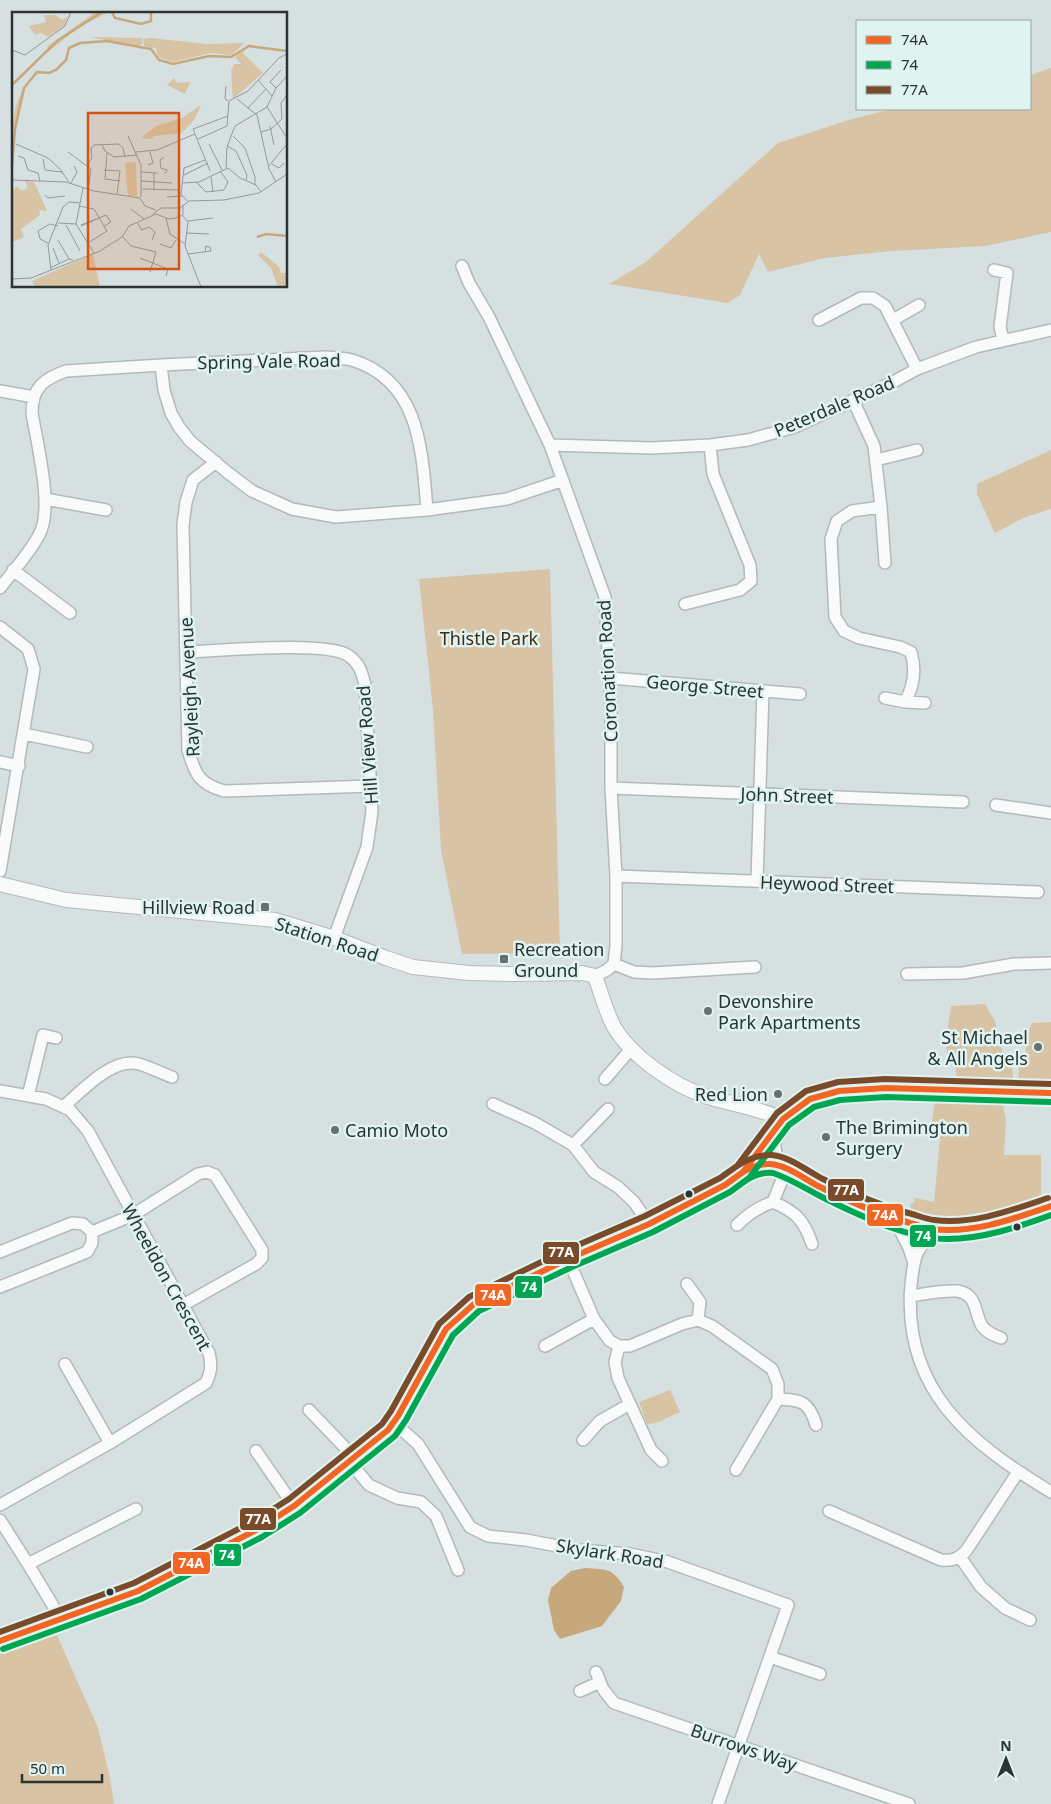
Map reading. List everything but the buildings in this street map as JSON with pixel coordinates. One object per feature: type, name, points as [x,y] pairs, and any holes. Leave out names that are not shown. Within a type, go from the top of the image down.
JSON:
[{"type":"highway","points":[[743,1172],[778,1125],[810,1099],[835,1092],[886,1088],[1051,1093]]},
{"type":"highway","points":[[778,1125],[772,1143],[774,1154],[783,1167]]},
{"type":"highway","points":[[0,1641],[138,1591],[258,1529],[294,1506],[388,1430],[446,1329],[474,1304],[568,1259],[649,1224],[725,1185],[752,1166],[783,1167],[824,1189],[894,1218],[930,1229],[946,1231],[968,1228],[1011,1219],[1051,1206]]},
{"type":"main road","name":"Station Road","points":[[0,884],[66,900],[275,920],[334,938],[413,967],[469,973],[582,973],[595,976]]},
{"type":"main road","points":[[595,976],[614,1027],[631,1048],[660,1072],[678,1084],[704,1096],[770,1113],[778,1125]]},
{"type":"street","name":"Coronation Road","points":[[462,266],[469,283],[489,317],[550,446],[605,597],[610,678],[611,788],[616,876],[616,945],[614,964]]},
{"type":"street","points":[[994,270],[1006,273],[1000,327],[1003,340]]},
{"type":"street","points":[[820,320],[861,298],[873,298],[885,306],[917,369]]},
{"type":"street","points":[[893,320],[919,305]]},
{"type":"street","name":"Peterdale Road","points":[[550,446],[652,448],[710,445],[748,440],[795,426],[896,381],[917,369],[976,347],[1051,330]]},
{"type":"street","name":"Spring Vale Road","points":[[37,392],[51,377],[66,371],[161,364],[326,357],[351,360],[375,369],[392,384],[406,403],[415,422],[421,446],[428,510]]},
{"type":"street","points":[[161,364],[164,390],[170,413],[190,441],[252,491],[292,509],[336,517],[428,510],[506,499],[563,480]]},
{"type":"street","points":[[0,391],[37,392],[32,413],[45,499],[45,522],[39,535],[0,588]]},
{"type":"street","points":[[853,400],[874,446],[881,507],[884,563]]},
{"type":"street","points":[[685,604],[740,590],[751,581],[750,565],[713,474],[710,445]]},
{"type":"street","points":[[876,460],[917,450]]},
{"type":"street","name":"Rayleigh Avenue","points":[[216,462],[193,480],[186,502],[183,525],[188,750],[192,765],[200,778],[209,787],[224,791],[370,786]]},
{"type":"street","points":[[45,499],[106,510]]},
{"type":"street","points":[[881,507],[852,511],[837,521],[831,540],[834,617],[844,631],[858,638],[900,647],[911,652],[914,663],[912,691],[906,702]]},
{"type":"street","points":[[13,570],[70,613]]},
{"type":"street","points":[[0,627],[28,649],[34,669],[0,870]]},
{"type":"street","name":"Hill View Road","points":[[186,652],[310,647],[332,649],[348,654],[361,669],[365,685],[372,811],[367,847],[334,938]]},
{"type":"street","name":"George Street","points":[[610,678],[800,694]]},
{"type":"street","points":[[757,881],[763,691]]},
{"type":"street","points":[[885,698],[925,703]]},
{"type":"street","points":[[24,734],[87,747]]},
{"type":"street","points":[[0,762],[19,766]]},
{"type":"street","name":"John Street","points":[[611,788],[963,802]]},
{"type":"street","points":[[996,804],[1051,813]]},
{"type":"street","name":"Heywood Street","points":[[616,876],[1038,892]]},
{"type":"street","points":[[907,974],[963,973],[1014,964],[1051,963]]},
{"type":"street","points":[[595,976],[614,964],[634,972],[652,973],[755,967]]},
{"type":"street","points":[[28,1096],[42,1035],[56,1038]]},
{"type":"street","points":[[605,1079],[631,1048]]},
{"type":"street","points":[[63,1107],[107,1070],[119,1065],[137,1063],[172,1077]]},
{"type":"street","name":"Wheeldon Crescent","points":[[0,1090],[46,1099],[70,1110],[88,1131],[209,1353],[212,1362],[211,1372],[206,1383],[110,1443],[0,1505]]},
{"type":"street","points":[[494,1104],[535,1123],[573,1144],[594,1172],[618,1187],[634,1202],[649,1224]]},
{"type":"street","points":[[573,1144],[608,1109]]},
{"type":"street","points":[[773,1202],[783,1167]]},
{"type":"street","points":[[92,1232],[133,1215],[198,1174],[207,1172],[215,1175],[262,1250],[262,1258],[256,1264],[183,1305]]},
{"type":"street","points":[[737,1225],[760,1206],[773,1202],[800,1218],[812,1244]]},
{"type":"street","points":[[894,1218],[913,1260],[910,1296],[912,1335],[918,1357],[930,1386],[941,1403],[964,1428],[992,1453],[1018,1472],[1051,1492]]},
{"type":"street","points":[[0,1252],[72,1223],[83,1224],[92,1232],[92,1243],[87,1252],[0,1287]]},
{"type":"street","points":[[913,1260],[926,1241],[946,1231]]},
{"type":"street","points":[[568,1259],[594,1319],[610,1341],[619,1346],[630,1346],[682,1324],[698,1320],[712,1326],[772,1369],[778,1384],[778,1399],[736,1470]]},
{"type":"street","points":[[687,1284],[700,1302],[698,1320]]},
{"type":"street","points":[[910,1296],[959,1291],[972,1298],[981,1324],[987,1332],[1002,1338]]},
{"type":"street","points":[[545,1346],[594,1319]]},
{"type":"street","points":[[619,1346],[615,1369],[651,1450],[662,1461]]},
{"type":"street","points":[[66,1364],[110,1443]]},
{"type":"street","points":[[778,1399],[798,1400],[812,1410],[816,1425]]},
{"type":"street","points":[[583,1440],[600,1420],[630,1404]]},
{"type":"street","points":[[309,1410],[351,1459],[369,1485],[396,1498],[421,1502],[436,1516],[458,1570]]},
{"type":"street","name":"Skylark Road","points":[[393,1422],[418,1444],[470,1527],[488,1536],[526,1540],[578,1550],[630,1554],[668,1562],[788,1605],[718,1804]]},
{"type":"street","points":[[256,1451],[294,1506]]},
{"type":"street","points":[[829,1511],[942,1560],[952,1561],[960,1557],[1018,1472]]},
{"type":"street","points":[[28,1564],[136,1509]]},
{"type":"street","points":[[0,1520],[61,1619]]},
{"type":"street","points":[[960,1557],[981,1587],[1005,1608],[1030,1620]]},
{"type":"street","points":[[770,1657],[820,1674]]},
{"type":"street","name":"Burrows Way","points":[[580,1691],[598,1677],[603,1689],[614,1703],[909,1804]]},
{"type":"green space","points":[[1051,68],[1051,232],[985,246],[891,251],[825,258],[768,272],[759,254],[740,295],[728,303],[609,284],[646,262],[778,143],[887,110],[1031,110],[1031,75]]},
{"type":"green space","points":[[1051,450],[1051,509],[1023,518],[995,533],[977,494],[977,484]]},
{"type":"green space","name":"Thistle Park","points":[[550,569],[560,953],[462,954],[441,850],[433,710],[419,579]]},
{"type":"green space","points":[[985,1004],[995,1021],[1003,1055],[1011,1056],[1014,1087],[957,1084],[956,1069],[947,1056],[946,1041],[951,1006]]},
{"type":"green space","points":[[1051,1022],[1051,1088],[1019,1087],[1018,1055],[1026,1054],[1025,1040],[1032,1023]]},
{"type":"green space","points":[[935,1101],[1002,1101],[1006,1120],[1004,1155],[1041,1155],[1041,1199],[994,1214],[941,1223],[910,1212],[911,1203],[914,1203],[915,1198],[934,1202],[941,1129],[931,1128]]},
{"type":"green space","points":[[670,1390],[680,1412],[656,1423],[647,1424],[639,1402]]},
{"type":"green space","points":[[56,1633],[98,1728],[114,1804],[0,1804],[0,1654]]},
{"type":"shaded area","points":[[585,1568],[608,1571],[616,1576],[624,1587],[621,1601],[602,1626],[560,1639],[554,1630],[548,1600],[551,1588],[571,1571]]},
{"type":"transit line","name":"77A","points":[[0,1632],[134,1583],[254,1521],[289,1499],[382,1424],[439,1324],[469,1297],[564,1251],[645,1216],[720,1178],[737,1166],[777,1113],[806,1091],[838,1082],[885,1079],[1051,1084]]},
{"type":"transit line","name":"74A","points":[[0,1641],[138,1591],[258,1529],[294,1506],[388,1430],[398,1416],[446,1329],[474,1304],[568,1259],[649,1224],[725,1185],[743,1172],[783,1119],[810,1099],[839,1091],[886,1088],[1051,1093]]},
{"type":"transit line","name":"74","points":[[3,1649],[141,1599],[262,1537],[300,1513],[395,1436],[406,1420],[453,1335],[479,1311],[572,1267],[653,1232],[730,1192],[749,1178],[789,1125],[814,1107],[840,1100],[886,1097],[1051,1102]]},
{"type":"transit line","name":"77A","points":[[724,1175],[752,1158],[765,1155],[779,1156],[866,1199],[934,1220],[949,1221],[978,1218],[1006,1212],[1048,1198]]},
{"type":"transit line","name":"74A","points":[[729,1182],[753,1167],[764,1164],[776,1165],[789,1169],[818,1186],[863,1207],[932,1229],[947,1230],[978,1227],[1051,1206]]},
{"type":"transit line","name":"74","points":[[734,1189],[757,1175],[773,1173],[873,1221],[903,1232],[933,1238],[947,1239],[987,1235],[1051,1215]]},
{"type":"place","name":"Hillview Road","points":[[265,907]]},
{"type":"place","name":"Recreation Ground","points":[[504,959]]},
{"type":"place","name":"Devonshire Park Apartments","points":[[708,1011]]},
{"type":"place","name":"St Michael & All Angels","points":[[1038,1047]]},
{"type":"place","name":"Red Lion","points":[[778,1094]]},
{"type":"place","name":"Camio Moto","points":[[335,1130]]},
{"type":"place","name":"The Brimington Surgery","points":[[826,1137]]}]
